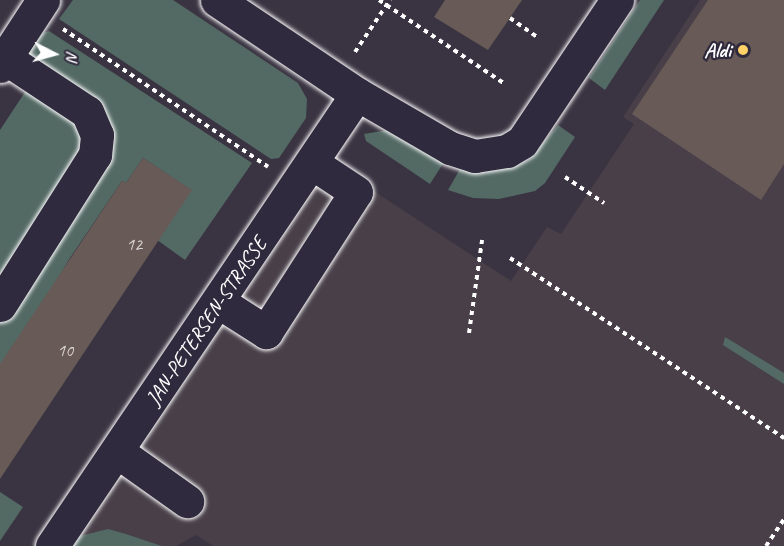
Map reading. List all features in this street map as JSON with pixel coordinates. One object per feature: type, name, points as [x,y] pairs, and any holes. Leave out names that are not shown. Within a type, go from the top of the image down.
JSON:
[{"type":"street","points":[[217,0],[357,94],[459,153],[475,156],[507,151],[522,141],[548,107],[617,0]]},
{"type":"street","points":[[0,305],[96,155],[97,135],[87,112],[3,62],[50,12]]},
{"type":"street","name":"JAN-PETERSEN-STRASSE","points":[[52,546],[73,519],[357,94]]},
{"type":"street","points":[[219,302],[266,332],[356,192],[305,175]]},
{"type":"street","points":[[118,452],[187,501]]},
{"type":"path","points":[[379,0],[505,84]]},
{"type":"path","points":[[361,42],[390,0]]},
{"type":"path","points":[[50,12],[305,175]]},
{"type":"path","points":[[510,18],[536,36]]},
{"type":"path","points":[[565,177],[604,203]]},
{"type":"path","points":[[469,333],[482,240]]},
{"type":"path","points":[[510,258],[784,438]]},
{"type":"path","points":[[766,546],[784,519]]},
{"type":"shaded area","points":[[700,0],[784,0],[784,546],[213,546],[196,535],[176,546],[162,546],[126,534],[70,543],[325,159],[511,281],[547,227],[561,234],[634,124],[623,117]]},
{"type":"green space","points":[[73,0],[173,0],[298,83],[307,99],[306,118],[279,158],[271,159],[59,19]]},
{"type":"green space","points":[[640,0],[664,0],[605,90],[589,78]]},
{"type":"green space","points":[[49,31],[252,163],[185,260],[153,237],[191,190],[143,158],[126,183],[122,181],[70,258],[0,375],[0,130],[29,86],[10,73],[37,35]]},
{"type":"green space","points":[[558,125],[575,137],[545,183],[535,191],[499,199],[473,198],[448,190],[460,169],[495,171],[529,160]]},
{"type":"green space","points":[[388,130],[444,162],[430,184],[366,141],[364,134]]},
{"type":"green space","points":[[725,337],[784,373],[784,384],[723,345]]},
{"type":"green space","points":[[0,492],[23,507],[0,541]]},
{"type":"green space","points":[[108,529],[162,546],[68,546],[80,536]]},
{"type":"building","points":[[445,0],[522,0],[488,50],[434,17]]},
{"type":"building","name":"Aldi","points":[[708,0],[784,0],[784,164],[761,200],[632,114]]},
{"type":"building","points":[[143,158],[192,190],[0,479],[0,364],[122,181],[126,183]]},
{"type":"place","name":"Aldi","points":[[743,50]]}]
